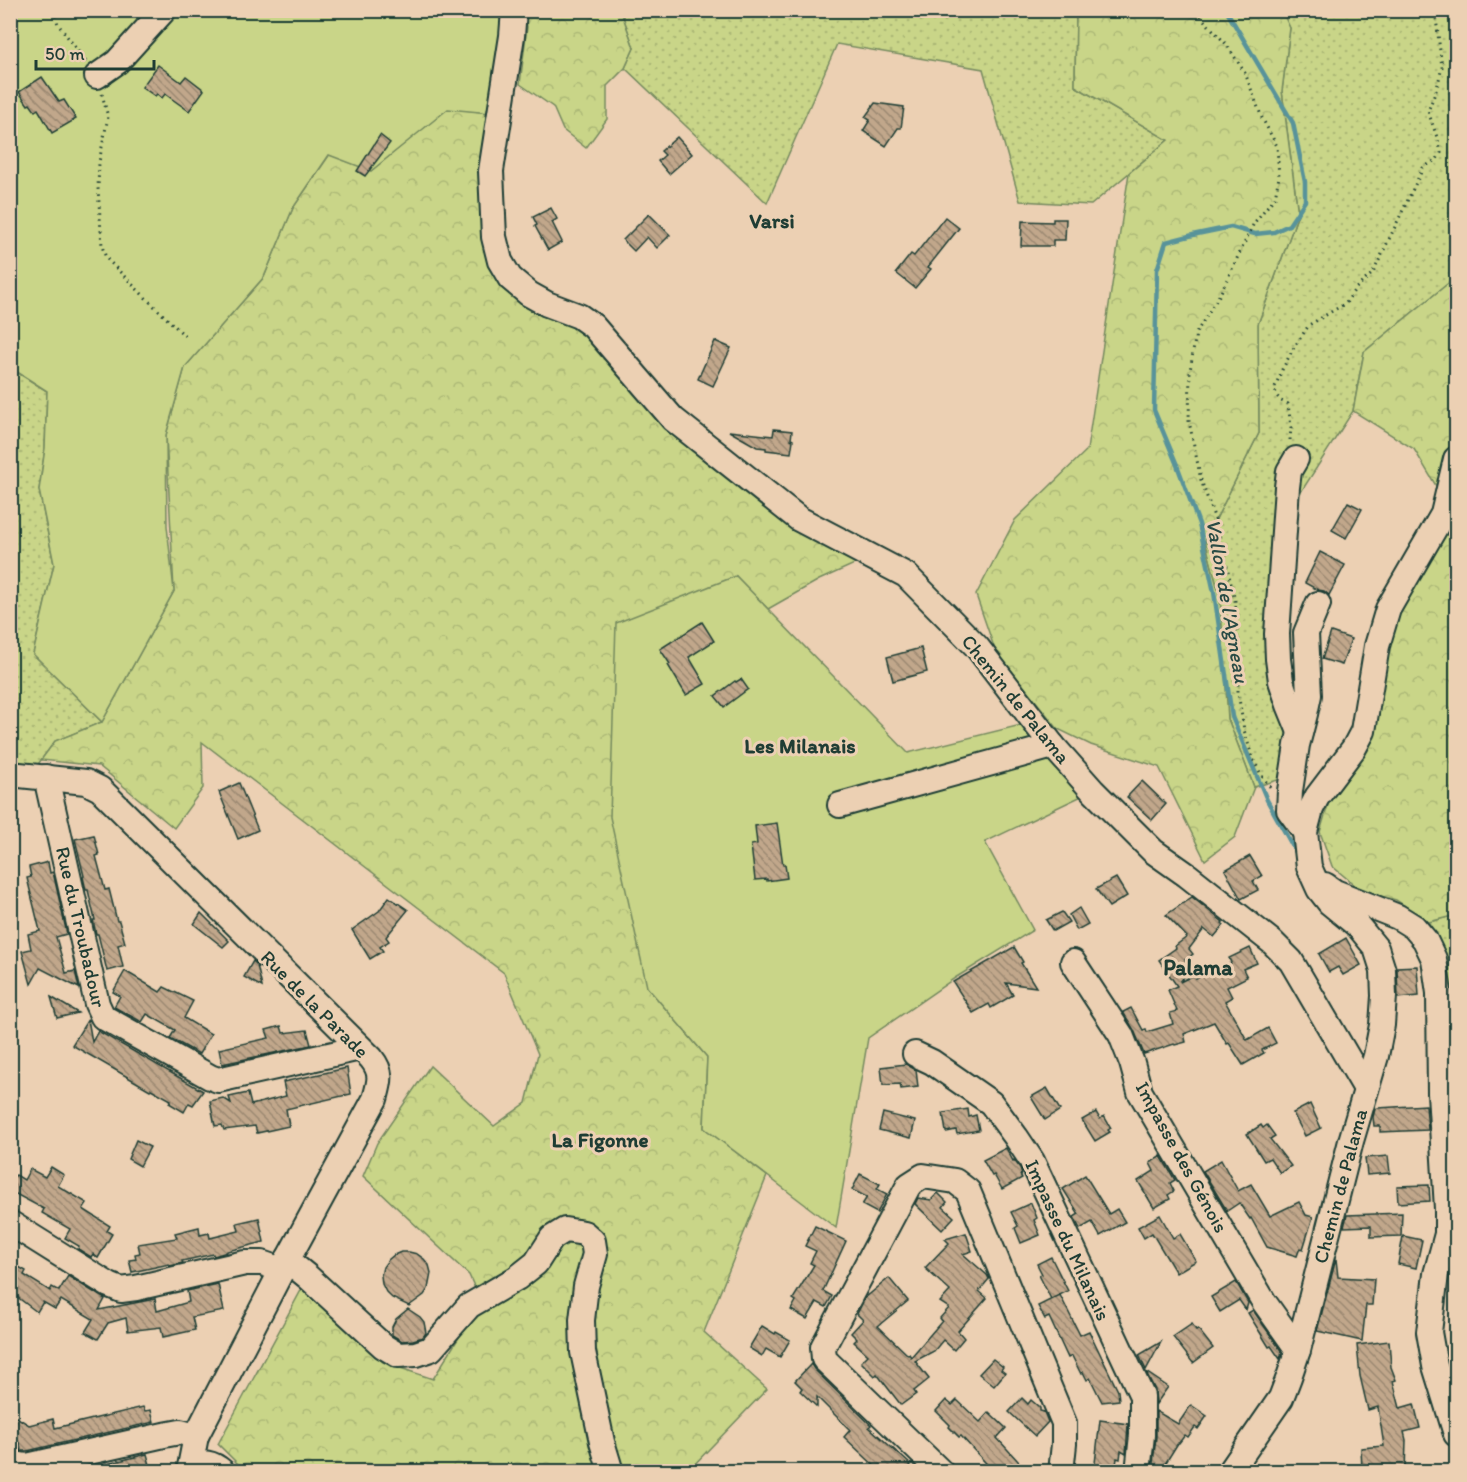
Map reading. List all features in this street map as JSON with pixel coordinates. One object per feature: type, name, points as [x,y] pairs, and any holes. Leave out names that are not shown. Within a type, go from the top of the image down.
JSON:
[{"type":"street","points":[[97,76],[117,62],[164,10]]},
{"type":"street","name":"Chemin de Palama","points":[[514,10],[491,171],[494,237],[500,261],[510,278],[529,294],[547,304],[579,316],[593,326],[673,419],[799,519],[906,575],[977,647],[1053,746],[1093,791],[1153,851],[1272,942],[1291,961],[1366,1089],[1289,1377],[1281,1398],[1230,1472]]},
{"type":"street","points":[[1366,1089],[1382,1025],[1383,970],[1376,948],[1358,926],[1330,903],[1318,889],[1311,874],[1305,832],[1317,797],[1354,748],[1363,731],[1377,646],[1388,609],[1443,514],[1456,459]]},
{"type":"street","points":[[1293,465],[1287,487],[1278,643],[1281,681],[1300,732]]},
{"type":"street","points":[[1305,832],[1289,810],[1290,791],[1297,745],[1309,695],[1306,633],[1318,604]]},
{"type":"street","points":[[840,805],[1053,746]]},
{"type":"street","name":"Rue de la Parade","points":[[10,774],[86,782],[100,789],[378,1066],[380,1083],[375,1099],[196,1436],[190,1469]]},
{"type":"street","name":"Rue du Troubadour","points":[[46,777],[97,1004],[103,1017],[218,1080],[360,1048]]},
{"type":"street","points":[[1311,874],[1335,892],[1389,912],[1414,927],[1425,940],[1434,959],[1439,993],[1440,1093],[1447,1209],[1452,1234],[1436,1274],[1430,1332],[1435,1366],[1456,1434]]},
{"type":"street","name":"Impasse des Génois","points":[[1073,962],[1121,1035],[1140,1092],[1264,1302],[1298,1350]]},
{"type":"street","name":"Impasse du Milanais","points":[[915,1054],[932,1062],[991,1103],[1032,1161],[1142,1396],[1142,1435],[1138,1472]]},
{"type":"street","points":[[941,1472],[824,1359],[823,1347],[909,1185],[923,1176],[955,1181],[968,1191],[1064,1423],[1060,1472]]},
{"type":"street","points":[[10,1223],[109,1285],[121,1290],[246,1263],[285,1265],[308,1277],[383,1346],[398,1355],[416,1354],[431,1349],[469,1306],[517,1278],[536,1263],[552,1238],[565,1230],[584,1233],[593,1241],[595,1254],[586,1286],[582,1320],[583,1352],[602,1442],[611,1472]]},
{"type":"street","points":[[10,1461],[27,1466],[180,1432],[196,1436]]},
{"type":"street","points":[[190,1469],[199,1463],[215,1465],[223,1472]]},
{"type":"path","points":[[54,10],[58,24],[97,76],[108,117],[99,162],[98,188],[102,246],[106,258],[186,337]]},
{"type":"path","points":[[1198,10],[1202,18],[1227,45],[1245,73],[1262,118],[1277,146],[1279,177],[1275,197],[1254,223],[1220,294],[1196,333],[1190,371],[1189,421],[1202,480],[1218,528],[1235,601],[1238,692],[1244,730],[1253,759],[1262,776],[1289,810]]},
{"type":"path","points":[[1293,465],[1288,404],[1276,395],[1275,387],[1281,372],[1309,325],[1346,303],[1355,289],[1373,273],[1423,168],[1437,159],[1441,153],[1428,111],[1442,67],[1435,10]]},
{"type":"green space","points":[[505,10],[490,113],[448,109],[371,171],[329,155],[293,208],[264,277],[185,367],[166,435],[167,526],[174,591],[102,722],[33,654],[54,564],[39,490],[45,448],[47,391],[11,368],[10,11]]},
{"type":"green space","points":[[525,11],[621,11],[634,48],[625,68],[607,86],[607,119],[586,148],[563,130],[553,107],[520,84],[527,27]]},
{"type":"green space","points":[[621,11],[1076,11],[1075,86],[1168,140],[1091,205],[1020,201],[983,69],[837,44],[767,203],[625,68],[634,48]]},
{"type":"green space","points":[[1076,11],[1282,11],[1290,28],[1282,91],[1298,214],[1258,324],[1259,433],[1205,541],[1220,597],[1228,719],[1254,787],[1235,837],[1205,860],[1159,767],[1091,745],[1058,729],[995,650],[976,595],[1015,520],[1087,450],[1129,173],[1168,140],[1075,86]]},
{"type":"green space","points":[[1282,11],[1456,11],[1456,277],[1364,352],[1353,411],[1290,509],[1271,674],[1290,728],[1278,780],[1254,787],[1228,719],[1220,597],[1205,541],[1259,433],[1258,324],[1298,214],[1282,91],[1290,28]]},
{"type":"green space","points":[[448,108],[490,113],[496,275],[597,343],[668,431],[793,528],[859,562],[819,580],[768,609],[736,576],[647,987],[707,1057],[704,1128],[767,1176],[704,1332],[767,1389],[688,1471],[245,1471],[218,1444],[305,1283],[383,1362],[433,1379],[481,1302],[469,1275],[363,1176],[377,1143],[430,1066],[494,1126],[526,1103],[538,1054],[504,973],[202,742],[203,788],[174,828],[99,766],[41,760],[55,741],[102,722],[174,591],[166,435],[185,367],[264,277],[293,208],[330,154],[371,171]]},
{"type":"green space","points":[[1456,277],[1456,915],[1429,922],[1396,900],[1362,891],[1332,866],[1320,832],[1330,798],[1399,611],[1453,514],[1414,449],[1353,411],[1364,352]]},
{"type":"green space","points":[[10,368],[47,391],[45,448],[39,490],[54,564],[33,654],[102,722],[55,741],[25,782],[10,781]]},
{"type":"green space","points":[[736,576],[908,753],[1025,724],[1088,793],[985,842],[1033,930],[955,978],[868,1038],[836,1228],[704,1128],[707,1057],[647,987],[610,817],[616,623]]},
{"type":"green space","points":[[1456,915],[1456,1004],[1448,1005],[1444,968],[1429,922]]},
{"type":"building","points":[[158,65],[181,82],[186,76],[204,90],[189,111],[165,94],[162,98],[157,94],[155,96],[142,87]]},
{"type":"building","points":[[42,77],[59,102],[64,100],[76,119],[52,133],[38,109],[35,111],[30,104],[28,105],[19,92]]},
{"type":"building","points":[[875,103],[904,107],[901,128],[898,128],[886,146],[863,131],[870,120],[865,117]]},
{"type":"building","points":[[380,135],[390,143],[365,176],[357,171]]},
{"type":"building","points":[[677,137],[692,154],[669,174],[658,161],[665,155],[661,151]]},
{"type":"building","points":[[551,208],[557,219],[552,222],[562,242],[548,250],[535,226],[537,225],[533,217]]},
{"type":"building","points":[[649,214],[670,235],[657,248],[647,237],[634,251],[623,240]]},
{"type":"building","points":[[945,217],[959,228],[928,267],[931,269],[915,288],[896,273],[911,254],[914,256]]},
{"type":"building","points":[[1053,219],[1066,219],[1065,240],[1053,240],[1053,246],[1021,246],[1022,221],[1053,222]]},
{"type":"building","points":[[715,341],[731,348],[713,386],[698,379]]},
{"type":"building","points":[[774,429],[792,431],[791,453],[757,447],[729,431],[773,436]]},
{"type":"building","points":[[1348,502],[1362,509],[1346,538],[1332,530]]},
{"type":"building","points":[[1320,552],[1345,565],[1329,595],[1305,583]]},
{"type":"building","points":[[702,622],[714,641],[689,657],[705,684],[686,695],[660,649]]},
{"type":"building","points":[[1331,632],[1351,639],[1342,665],[1322,659]]},
{"type":"building","points":[[921,648],[927,672],[893,681],[887,657]]},
{"type":"building","points":[[741,679],[748,689],[724,707],[715,696]]},
{"type":"building","points":[[1142,781],[1166,804],[1152,820],[1127,797]]},
{"type":"building","points":[[239,783],[258,830],[238,839],[219,792]]},
{"type":"building","points":[[777,823],[787,878],[755,880],[751,845],[757,844],[755,826]]},
{"type":"building","points":[[94,835],[99,855],[96,856],[105,890],[109,889],[125,943],[118,945],[123,967],[107,971],[98,934],[96,934],[93,920],[95,920],[75,839]]},
{"type":"building","points":[[1250,856],[1262,876],[1253,881],[1258,890],[1241,899],[1225,870]]},
{"type":"building","points":[[48,862],[50,873],[53,872],[67,934],[56,937],[66,973],[75,971],[79,988],[40,968],[31,984],[22,951],[31,949],[28,934],[40,931],[27,878],[31,877],[29,867]]},
{"type":"building","points":[[1116,878],[1127,896],[1109,907],[1096,889]]},
{"type":"building","points":[[389,897],[408,910],[386,937],[389,941],[380,947],[383,951],[370,959],[352,930],[379,911]]},
{"type":"building","points":[[1192,897],[1224,925],[1214,937],[1204,929],[1189,949],[1193,954],[1185,960],[1190,969],[1180,982],[1194,975],[1196,978],[1209,974],[1231,963],[1229,958],[1250,948],[1257,963],[1243,969],[1247,977],[1227,987],[1232,997],[1225,1001],[1247,1040],[1268,1028],[1276,1043],[1262,1050],[1264,1053],[1243,1065],[1214,1022],[1184,1034],[1186,1042],[1144,1054],[1123,1012],[1131,1008],[1143,1030],[1146,1029],[1147,1032],[1173,1024],[1170,1013],[1177,1011],[1168,990],[1177,986],[1159,960],[1187,937],[1166,915]]},
{"type":"building","points":[[1079,908],[1088,924],[1077,930],[1069,915]]},
{"type":"building","points":[[1062,912],[1069,922],[1053,931],[1046,920]]},
{"type":"building","points":[[201,913],[229,941],[223,947],[194,924]]},
{"type":"building","points":[[1346,938],[1361,965],[1343,975],[1338,967],[1329,972],[1319,954]]},
{"type":"building","points":[[1014,947],[1036,987],[1006,983],[1013,995],[991,1008],[989,1004],[973,1013],[953,982]]},
{"type":"building","points":[[253,961],[257,965],[262,987],[244,977]]},
{"type":"building","points":[[1417,966],[1419,996],[1398,998],[1397,967]]},
{"type":"building","points":[[125,971],[160,992],[164,987],[193,1001],[184,1018],[211,1034],[199,1054],[170,1038],[175,1030],[147,1014],[142,1022],[114,1007],[120,996],[113,992]]},
{"type":"building","points":[[51,997],[78,1013],[57,1018]]},
{"type":"building","points":[[88,1019],[92,1042],[98,1031],[203,1091],[193,1105],[189,1103],[184,1112],[169,1103],[171,1100],[72,1045]]},
{"type":"building","points":[[281,1026],[283,1033],[307,1030],[311,1045],[222,1064],[219,1049],[269,1038],[266,1030]]},
{"type":"building","points":[[906,1064],[916,1070],[918,1087],[901,1089],[900,1084],[883,1085],[881,1067]]},
{"type":"building","points":[[347,1068],[351,1094],[286,1109],[289,1126],[257,1133],[255,1126],[224,1130],[222,1125],[215,1126],[210,1101],[223,1098],[231,1103],[229,1097],[248,1093],[251,1105],[286,1096],[283,1082]]},
{"type":"building","points":[[1047,1088],[1060,1110],[1045,1120],[1031,1097]]},
{"type":"building","points":[[1310,1104],[1321,1128],[1305,1136],[1293,1113]]},
{"type":"building","points":[[1426,1105],[1428,1130],[1380,1132],[1380,1126],[1374,1126],[1375,1109]]},
{"type":"building","points":[[968,1109],[969,1117],[976,1115],[979,1130],[957,1134],[956,1130],[946,1132],[943,1113]]},
{"type":"building","points":[[1096,1112],[1100,1119],[1104,1116],[1111,1128],[1108,1130],[1110,1132],[1095,1141],[1082,1120]]},
{"type":"building","points":[[883,1113],[915,1121],[911,1138],[879,1130]]},
{"type":"building","points":[[1261,1125],[1263,1128],[1267,1125],[1275,1136],[1270,1139],[1291,1166],[1280,1173],[1270,1158],[1264,1161],[1247,1134]]},
{"type":"building","points":[[136,1140],[150,1147],[140,1166],[128,1159]]},
{"type":"building","points":[[1006,1148],[1020,1168],[1022,1178],[1002,1189],[983,1160]]},
{"type":"building","points":[[1161,1156],[1175,1180],[1170,1183],[1174,1191],[1168,1195],[1170,1199],[1154,1208],[1138,1181],[1154,1171],[1150,1163]]},
{"type":"building","points":[[1388,1156],[1390,1173],[1367,1175],[1365,1158]]},
{"type":"building","points":[[1221,1160],[1238,1191],[1251,1184],[1270,1216],[1299,1202],[1306,1215],[1313,1217],[1303,1249],[1300,1248],[1297,1256],[1267,1247],[1251,1218],[1239,1203],[1227,1211],[1203,1171]]},
{"type":"building","points":[[51,1167],[64,1175],[58,1186],[87,1203],[83,1209],[110,1226],[107,1231],[112,1234],[98,1258],[93,1254],[91,1257],[78,1249],[79,1246],[65,1238],[70,1229],[42,1213],[44,1209],[10,1191],[10,1180],[16,1175],[24,1180],[30,1169],[45,1177]]},
{"type":"building","points":[[860,1174],[880,1184],[877,1189],[887,1194],[877,1213],[862,1205],[867,1197],[852,1190]]},
{"type":"building","points":[[1085,1175],[1109,1214],[1117,1209],[1125,1222],[1100,1236],[1092,1222],[1080,1229],[1074,1217],[1079,1214],[1063,1189]]},
{"type":"building","points":[[1429,1185],[1430,1201],[1398,1203],[1397,1186]]},
{"type":"building","points":[[938,1193],[947,1202],[943,1207],[954,1217],[942,1230],[915,1204],[918,1198],[931,1200]]},
{"type":"building","points":[[1031,1203],[1040,1235],[1021,1243],[1015,1228],[1018,1226],[1011,1212]]},
{"type":"building","points":[[1402,1213],[1401,1236],[1371,1237],[1371,1226],[1344,1227],[1347,1215]]},
{"type":"building","points":[[1160,1215],[1173,1238],[1180,1234],[1196,1261],[1176,1273],[1152,1233],[1144,1238],[1138,1227]]},
{"type":"building","points":[[259,1218],[264,1242],[214,1256],[213,1254],[182,1261],[183,1263],[170,1266],[169,1264],[132,1272],[129,1260],[136,1259],[135,1254],[140,1253],[138,1244],[177,1238],[175,1233],[199,1227],[200,1235],[209,1233],[210,1238],[239,1231],[237,1223]]},
{"type":"building","points":[[815,1226],[846,1241],[823,1291],[832,1296],[826,1307],[817,1302],[807,1319],[791,1310],[796,1301],[793,1299],[814,1265],[810,1263],[816,1251],[805,1246]]},
{"type":"building","points":[[966,1233],[972,1251],[963,1254],[987,1275],[989,1279],[979,1291],[987,1298],[958,1331],[964,1338],[954,1350],[943,1340],[934,1351],[915,1361],[929,1379],[914,1391],[916,1394],[901,1405],[877,1374],[875,1376],[861,1362],[868,1355],[854,1342],[857,1339],[851,1333],[863,1320],[857,1314],[865,1298],[889,1278],[908,1301],[878,1326],[911,1357],[942,1321],[940,1318],[949,1308],[940,1302],[950,1291],[925,1268],[949,1243],[945,1239]]},
{"type":"building","points":[[1403,1236],[1422,1240],[1416,1268],[1398,1264]]},
{"type":"building","points":[[401,1252],[417,1254],[429,1265],[431,1273],[428,1289],[424,1295],[409,1306],[392,1298],[382,1284],[383,1267],[394,1255]]},
{"type":"building","points":[[1051,1257],[1068,1291],[1051,1299],[1039,1275],[1042,1274],[1037,1264]]},
{"type":"building","points":[[1336,1259],[1338,1277],[1374,1279],[1372,1305],[1366,1305],[1362,1341],[1317,1331]]},
{"type":"building","points":[[10,1262],[26,1271],[24,1275],[50,1291],[52,1287],[59,1291],[68,1276],[105,1299],[99,1310],[155,1299],[157,1311],[189,1302],[187,1291],[218,1284],[224,1311],[192,1317],[195,1330],[163,1337],[161,1327],[128,1331],[126,1318],[108,1323],[98,1339],[85,1332],[93,1319],[61,1300],[55,1309],[43,1302],[37,1312],[13,1294],[10,1299]]},
{"type":"building","points":[[1236,1282],[1248,1303],[1246,1310],[1239,1300],[1220,1312],[1211,1297]]},
{"type":"building","points":[[1060,1295],[1080,1335],[1089,1331],[1118,1391],[1119,1400],[1102,1402],[1090,1378],[1087,1380],[1083,1372],[1081,1374],[1072,1356],[1068,1358],[1049,1317],[1045,1319],[1038,1306]]},
{"type":"building","points":[[408,1309],[424,1322],[426,1333],[423,1337],[402,1341],[392,1335],[392,1327],[396,1319]]},
{"type":"building","points":[[1253,1310],[1282,1352],[1280,1359],[1271,1346],[1269,1347],[1248,1313]]},
{"type":"building","points":[[1192,1324],[1213,1348],[1193,1363],[1173,1337]]},
{"type":"building","points":[[762,1326],[790,1340],[780,1357],[766,1349],[762,1356],[749,1348]]},
{"type":"building","points":[[1389,1341],[1391,1367],[1396,1380],[1393,1381],[1400,1408],[1414,1404],[1420,1428],[1404,1432],[1405,1472],[1362,1470],[1361,1448],[1384,1446],[1378,1407],[1368,1410],[1360,1376],[1357,1345]]},
{"type":"building","points":[[1161,1342],[1146,1370],[1139,1355]]},
{"type":"building","points":[[993,1359],[1003,1367],[1001,1370],[1005,1373],[994,1386],[979,1374]]},
{"type":"building","points":[[811,1364],[871,1425],[869,1427],[911,1465],[904,1472],[881,1472],[844,1437],[850,1430],[817,1397],[817,1407],[800,1391],[802,1388],[795,1381]]},
{"type":"building","points":[[1146,1372],[1168,1387],[1156,1404],[1155,1390]]},
{"type":"building","points":[[1022,1398],[1028,1404],[1031,1400],[1038,1406],[1040,1411],[1044,1412],[1048,1422],[1035,1436],[1009,1412]]},
{"type":"building","points":[[946,1400],[952,1405],[957,1400],[980,1422],[989,1412],[1006,1428],[997,1438],[1028,1472],[994,1472],[936,1411]]},
{"type":"building","points":[[1191,1405],[1207,1416],[1198,1429],[1195,1427],[1188,1437],[1185,1435],[1178,1443],[1160,1472],[1152,1472],[1156,1411],[1178,1424]]},
{"type":"building","points":[[143,1407],[145,1411],[151,1410],[154,1422],[27,1451],[21,1451],[20,1443],[15,1444],[10,1426],[10,1413],[29,1425],[53,1419],[55,1428]]},
{"type":"building","points":[[1100,1420],[1128,1424],[1126,1454],[1121,1451],[1120,1459],[1117,1458],[1115,1472],[1094,1472]]},
{"type":"building","points":[[147,1454],[152,1472],[91,1472],[91,1468]]},
{"type":"waterway","name":"Vallon de l'Agneau","points":[[1226,10],[1293,123],[1305,182],[1305,201],[1289,225],[1274,232],[1255,234],[1231,227],[1166,242],[1157,270],[1154,410],[1199,524],[1214,592],[1232,717],[1267,800],[1298,856]]},
{"type":"district","name":"Varsi","points":[[772,220]]},
{"type":"district","name":"Les Milanais","points":[[800,745]]},
{"type":"district","name":"Palama","points":[[1198,967]]},
{"type":"district","name":"La Figonne","points":[[600,1139]]}]
